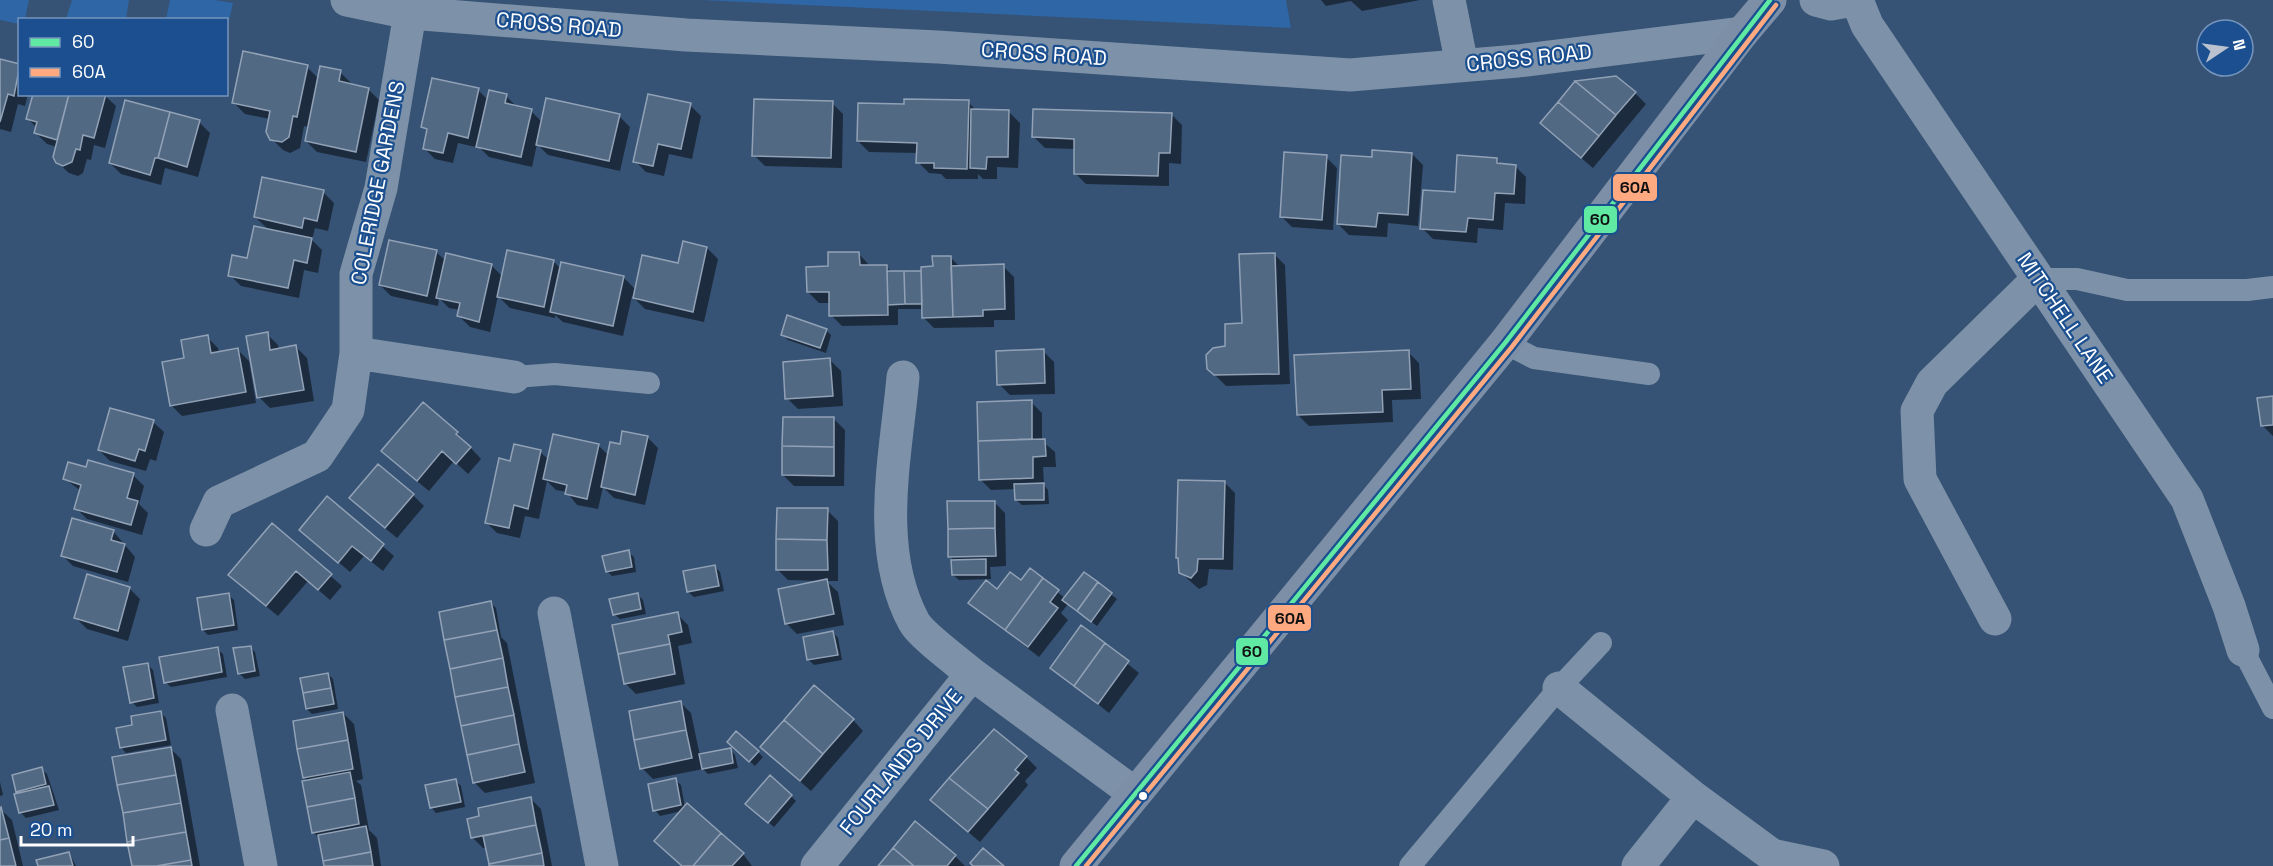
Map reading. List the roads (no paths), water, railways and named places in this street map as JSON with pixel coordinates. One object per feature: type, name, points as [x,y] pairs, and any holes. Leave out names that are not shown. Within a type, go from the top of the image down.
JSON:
[{"type":"main road","points":[[1076,866],[1505,343],[1742,33],[1770,0]]},
{"type":"street","name":"CROSS ROAD","points":[[347,0],[410,13],[686,35],[938,47],[1350,75],[1462,65],[1742,33]]},
{"type":"street","points":[[1449,0],[1462,65]]},
{"type":"street","points":[[1816,0],[1831,4],[1856,0]]},
{"type":"street","name":"MITCHELL LANE","points":[[1856,0],[1867,25],[2187,499],[2229,606],[2243,650]]},
{"type":"street","name":"COLERIDGE GARDENS","points":[[206,530],[219,502],[317,456],[348,410],[356,353],[356,274],[381,188],[410,13]]},
{"type":"street","points":[[1995,619],[1920,479],[1917,411],[1932,383],[2038,279]]},
{"type":"street","points":[[356,353],[514,377]]},
{"type":"street","points":[[903,377],[889,534],[896,578],[915,624],[972,674]]},
{"type":"street","points":[[554,613],[603,866]]},
{"type":"street","name":"FOURLANDS DRIVE","points":[[816,866],[972,674],[1134,793]]},
{"type":"street","points":[[1559,688],[1693,797],[1772,855],[1823,866]]},
{"type":"street","points":[[232,710],[261,866]]},
{"type":"street","points":[[1638,866],[1693,797]]},
{"type":"lane","points":[[2038,279],[2077,279],[2127,290],[2247,290],[2273,286]]},
{"type":"lane","points":[[1505,343],[1534,358],[1649,374]]},
{"type":"lane","points":[[514,377],[555,374],[649,382]]},
{"type":"lane","points":[[1410,866],[1559,688],[1601,643]]},
{"type":"lane","points":[[2243,650],[2273,708]]}]
